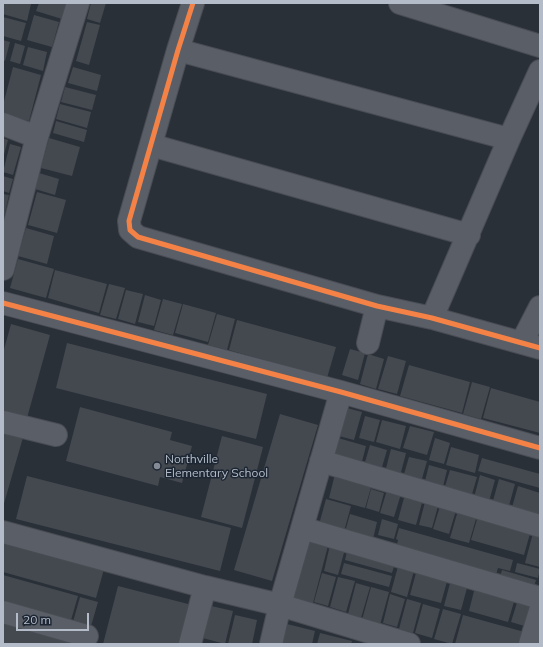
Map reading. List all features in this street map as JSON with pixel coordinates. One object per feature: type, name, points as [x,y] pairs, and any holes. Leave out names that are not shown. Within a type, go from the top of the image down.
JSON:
[{"type":"street","points":[[3,269],[37,137],[78,3]]},
{"type":"street","points":[[193,3],[129,221],[130,230],[138,237],[377,306],[432,318],[531,345],[540,307]]},
{"type":"street","points":[[400,3],[540,46]]},
{"type":"street","points":[[178,50],[509,139]]},
{"type":"street","points":[[432,318],[540,71]]},
{"type":"street","points":[[3,124],[37,137]]},
{"type":"street","points":[[151,145],[469,235]]},
{"type":"street","points":[[3,303],[341,392],[540,448]]},
{"type":"street","points":[[368,343],[377,306]]},
{"type":"street","points":[[271,644],[280,605],[341,392]]},
{"type":"street","points":[[3,422],[56,435]]},
{"type":"street","points":[[321,461],[540,526]]},
{"type":"street","points":[[302,528],[540,598]]},
{"type":"street","points":[[3,532],[205,587],[280,605],[409,644]]},
{"type":"street","points":[[190,644],[205,587]]},
{"type":"street","points":[[530,644],[540,611]]},
{"type":"street","points":[[3,612],[87,636]]},
{"type":"building","points":[[3,3],[31,4],[27,21],[3,14]]},
{"type":"building","points":[[39,3],[66,3],[62,19],[36,11]]},
{"type":"building","points":[[91,3],[106,3],[100,23],[87,19]]},
{"type":"building","points":[[34,15],[59,22],[52,47],[27,40]]},
{"type":"building","points":[[3,17],[26,23],[21,41],[3,36]]},
{"type":"building","points":[[87,22],[100,25],[89,65],[76,61]]},
{"type":"building","points":[[3,40],[10,42],[5,61],[3,60]]},
{"type":"building","points":[[15,43],[25,46],[20,64],[10,61]]},
{"type":"building","points":[[28,47],[47,52],[43,71],[23,65]]},
{"type":"building","points":[[13,67],[41,75],[29,121],[3,114],[3,105]]},
{"type":"building","points":[[73,67],[101,75],[97,91],[68,83]]},
{"type":"building","points":[[65,87],[96,95],[92,110],[61,102]]},
{"type":"building","points":[[60,104],[91,112],[87,128],[56,119]]},
{"type":"building","points":[[56,121],[87,130],[84,142],[53,133]]},
{"type":"building","points":[[3,138],[8,140],[3,158]]},
{"type":"building","points":[[49,138],[80,147],[72,176],[41,168]]},
{"type":"building","points":[[10,144],[21,147],[13,175],[3,172]]},
{"type":"building","points":[[39,173],[59,179],[55,195],[35,189]]},
{"type":"building","points":[[3,176],[13,179],[9,193],[3,191]]},
{"type":"building","points":[[37,192],[66,200],[57,233],[28,225]]},
{"type":"building","points":[[3,194],[9,195],[4,217],[3,216]]},
{"type":"building","points":[[26,228],[54,236],[47,264],[18,256]]},
{"type":"building","points":[[18,259],[54,269],[46,298],[10,288]]},
{"type":"building","points":[[55,270],[107,284],[99,313],[48,298]]},
{"type":"building","points":[[109,284],[125,288],[116,319],[100,315]]},
{"type":"building","points":[[126,290],[143,294],[135,324],[118,319]]},
{"type":"building","points":[[145,295],[161,300],[154,326],[138,322]]},
{"type":"building","points":[[163,299],[182,304],[173,335],[154,330]]},
{"type":"building","points":[[183,304],[216,313],[208,342],[175,333]]},
{"type":"building","points":[[217,314],[235,319],[227,350],[208,345]]},
{"type":"building","points":[[237,320],[336,347],[327,378],[229,350]]},
{"type":"building","points":[[11,324],[50,335],[27,418],[3,411],[3,353]]},
{"type":"building","points":[[67,343],[267,394],[256,439],[56,388]]},
{"type":"building","points":[[350,349],[365,353],[358,380],[342,375]]},
{"type":"building","points":[[368,354],[384,359],[376,389],[360,384]]},
{"type":"building","points":[[388,356],[406,361],[397,394],[378,389]]},
{"type":"building","points":[[409,365],[470,382],[462,413],[400,396]]},
{"type":"building","points":[[472,382],[490,387],[481,419],[463,414]]},
{"type":"building","points":[[491,388],[540,402],[540,433],[483,418]]},
{"type":"building","points":[[80,407],[172,432],[170,440],[192,446],[182,483],[160,477],[158,486],[66,461]]},
{"type":"building","points":[[347,408],[362,412],[354,440],[339,436]]},
{"type":"building","points":[[280,414],[318,425],[272,581],[234,570]]},
{"type":"building","points":[[365,416],[380,420],[374,442],[359,438]]},
{"type":"building","points":[[382,420],[406,426],[400,449],[376,442]]},
{"type":"building","points":[[410,426],[434,432],[427,455],[403,448]]},
{"type":"building","points":[[3,428],[24,434],[3,507]]},
{"type":"building","points":[[222,436],[263,447],[242,528],[201,517]]},
{"type":"building","points":[[338,438],[366,446],[360,469],[332,461]]},
{"type":"building","points":[[435,438],[450,443],[444,464],[429,460]]},
{"type":"building","points":[[370,445],[387,450],[380,474],[363,469]]},
{"type":"building","points":[[451,447],[479,455],[475,473],[446,465]]},
{"type":"building","points":[[391,449],[406,453],[399,480],[384,476]]},
{"type":"building","points":[[409,457],[427,461],[420,486],[402,481]]},
{"type":"building","points":[[482,458],[540,474],[540,488],[478,471]]},
{"type":"building","points":[[429,465],[447,470],[442,491],[424,485]]},
{"type":"building","points":[[450,470],[477,477],[470,501],[443,493]]},
{"type":"building","points":[[335,474],[372,484],[365,508],[329,498]]},
{"type":"building","points":[[480,475],[495,480],[488,505],[473,501]]},
{"type":"building","points":[[27,476],[231,528],[220,571],[16,519]]},
{"type":"building","points":[[499,479],[515,484],[507,513],[491,508]]},
{"type":"building","points":[[518,486],[540,493],[540,519],[511,511]]},
{"type":"building","points":[[371,489],[384,493],[379,512],[366,508]]},
{"type":"building","points":[[387,490],[401,494],[394,517],[380,513]]},
{"type":"building","points":[[405,494],[423,499],[416,525],[398,520]]},
{"type":"building","points":[[326,499],[351,506],[343,535],[318,528]]},
{"type":"building","points":[[425,502],[438,506],[432,528],[419,525]]},
{"type":"building","points":[[441,503],[457,507],[449,534],[433,529]]},
{"type":"building","points":[[459,507],[478,512],[469,543],[450,538]]},
{"type":"building","points":[[350,514],[377,522],[373,539],[345,532]]},
{"type":"building","points":[[478,516],[531,530],[524,555],[471,540]]},
{"type":"building","points":[[382,519],[398,524],[394,539],[378,535]]},
{"type":"building","points":[[399,528],[513,560],[510,571],[498,568],[494,582],[395,554],[398,540],[396,539]]},
{"type":"building","points":[[533,533],[540,535],[540,567],[525,563]]},
{"type":"building","points":[[309,537],[329,542],[313,603],[292,598]]},
{"type":"building","points":[[3,541],[104,569],[96,598],[3,572]]},
{"type":"building","points":[[330,545],[345,549],[338,575],[324,571]]},
{"type":"building","points":[[348,547],[396,560],[392,573],[345,560]]},
{"type":"building","points":[[400,559],[416,563],[407,597],[391,592]]},
{"type":"building","points":[[344,563],[392,576],[389,587],[341,574]]},
{"type":"building","points":[[517,563],[540,569],[538,578],[515,572]]},
{"type":"building","points":[[417,569],[448,578],[441,603],[410,595]]},
{"type":"building","points":[[502,570],[536,580],[532,593],[498,584]]},
{"type":"building","points":[[322,573],[336,577],[328,606],[314,602]]},
{"type":"building","points":[[3,575],[78,596],[69,627],[3,608]]},
{"type":"building","points":[[338,577],[355,581],[346,612],[330,607]]},
{"type":"building","points":[[356,583],[370,587],[361,618],[348,614]]},
{"type":"building","points":[[450,583],[467,588],[461,610],[444,606]]},
{"type":"building","points":[[476,583],[516,595],[508,622],[469,611]]},
{"type":"building","points":[[118,586],[196,606],[186,644],[103,644]]},
{"type":"building","points":[[371,587],[389,592],[380,625],[362,620]]},
{"type":"building","points":[[390,594],[405,599],[397,627],[383,623]]},
{"type":"building","points":[[519,596],[538,602],[531,628],[511,622]]},
{"type":"building","points":[[80,597],[98,602],[89,633],[71,629]]},
{"type":"building","points":[[407,599],[421,603],[413,633],[399,629]]},
{"type":"building","points":[[423,604],[440,609],[432,638],[415,633]]},
{"type":"building","points":[[207,605],[233,611],[225,644],[199,637]]},
{"type":"building","points":[[443,609],[461,614],[452,644],[434,639]]},
{"type":"building","points":[[235,615],[257,620],[252,644],[228,644]]},
{"type":"building","points":[[463,615],[528,633],[525,644],[455,644]]},
{"type":"building","points":[[3,616],[86,644],[3,644]]},
{"type":"building","points":[[283,623],[315,631],[312,644],[278,644]]},
{"type":"building","points":[[320,633],[352,641],[351,644],[317,644]]},
{"type":"cycle path","points":[[193,3],[129,221],[130,230],[138,237],[377,306],[432,318],[540,348]]},
{"type":"cycle path","points":[[3,303],[341,392],[540,448]]},
{"type":"place","name":"Northville Elementary School","points":[[157,466]]}]
